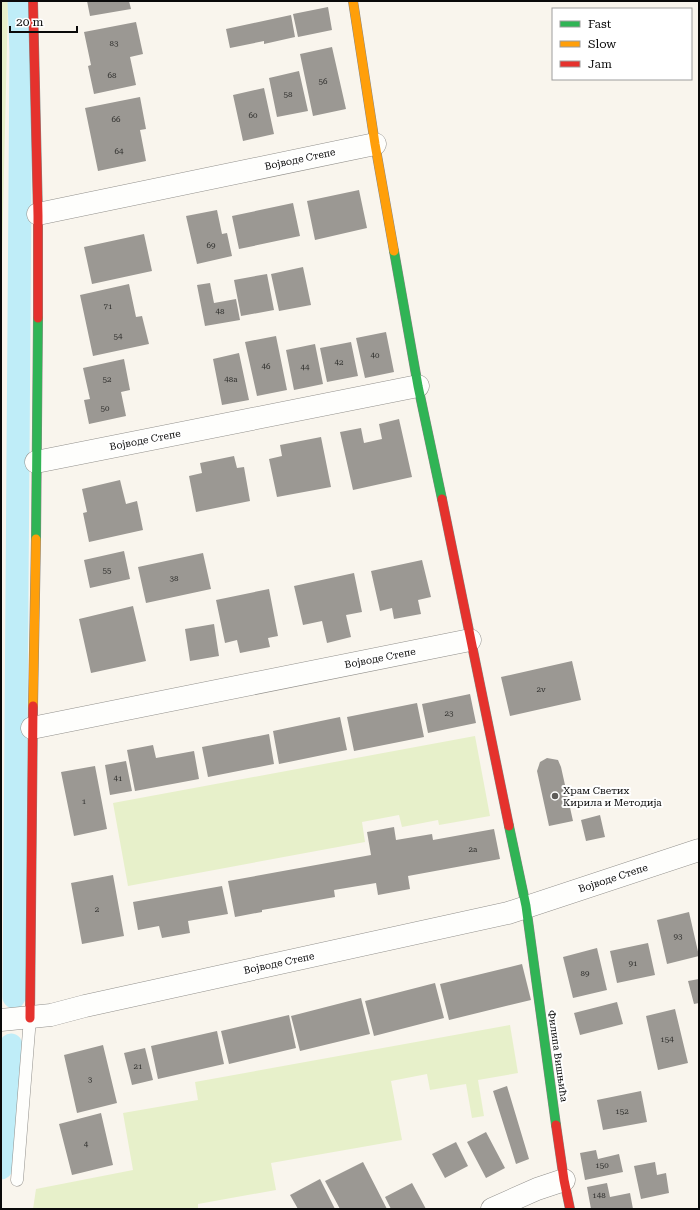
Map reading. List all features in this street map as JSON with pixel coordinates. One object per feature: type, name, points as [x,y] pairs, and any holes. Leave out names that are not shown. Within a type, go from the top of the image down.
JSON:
[{"type":"street","points":[[30,1018],[38,214],[33,1]]},
{"type":"street","points":[[353,1],[375,144],[418,386],[526,906]]},
{"type":"street","name":"Војводе Степе","points":[[38,214],[375,144]]},
{"type":"street","name":"Војводе Степе","points":[[36,462],[418,386]]},
{"type":"street","name":"Војводе Степе","points":[[32,728],[470,640]]},
{"type":"street","name":"Војводе Степе","points":[[1,1020],[51,1015],[108,1000],[508,913],[699,850]]},
{"type":"street","name":"Филипа Вишњића","points":[[526,906],[564,1180],[570,1209]]},
{"type":"street","points":[[492,1209],[537,1189],[564,1180]]},
{"type":"lane","points":[[17,1180],[30,1018]]},
{"type":"green space","points":[[1,1],[8,1],[1,299]]},
{"type":"green space","points":[[475,736],[490,816],[439,825],[438,820],[402,827],[399,815],[362,822],[365,842],[128,886],[113,803]]},
{"type":"green space","points":[[510,1025],[518,1073],[478,1080],[484,1116],[472,1118],[466,1084],[430,1090],[427,1074],[391,1081],[402,1140],[271,1163],[276,1190],[198,1204],[198,1209],[33,1209],[36,1189],[133,1170],[123,1113],[198,1100],[195,1082]]},
{"type":"building","points":[[87,1],[129,1],[131,9],[90,16]]},
{"type":"building","points":[[328,7],[332,30],[298,37],[293,14]]},
{"type":"building","points":[[291,15],[295,37],[264,44],[264,41],[230,48],[226,29]]},
{"type":"building","points":[[136,22],[143,54],[130,57],[136,85],[94,94],[88,66],[91,65],[84,32]]},
{"type":"building","points":[[332,47],[346,109],[313,116],[300,54]]},
{"type":"building","points":[[299,71],[308,111],[277,117],[269,78]]},
{"type":"building","points":[[264,88],[274,134],[243,141],[233,95]]},
{"type":"building","points":[[140,97],[146,129],[140,130],[146,161],[98,171],[85,108]]},
{"type":"building","points":[[359,190],[367,228],[315,240],[307,201]]},
{"type":"building","points":[[293,203],[300,236],[239,249],[232,216]]},
{"type":"building","points":[[217,210],[222,234],[227,233],[232,256],[197,264],[186,216]]},
{"type":"building","points":[[144,234],[152,271],[92,284],[84,247]]},
{"type":"building","points":[[303,267],[311,305],[279,311],[271,274]]},
{"type":"building","points":[[267,274],[274,310],[241,316],[234,280]]},
{"type":"building","points":[[210,283],[214,303],[236,299],[240,320],[205,326],[197,285]]},
{"type":"building","points":[[129,284],[136,317],[142,316],[149,344],[93,356],[80,295]]},
{"type":"building","points":[[386,332],[394,372],[365,378],[356,338]]},
{"type":"building","points":[[276,336],[287,390],[257,396],[245,342]]},
{"type":"building","points":[[351,342],[358,376],[327,382],[320,348]]},
{"type":"building","points":[[315,344],[323,384],[294,390],[286,350]]},
{"type":"building","points":[[239,353],[249,400],[222,405],[213,359]]},
{"type":"building","points":[[124,359],[130,390],[121,392],[126,416],[89,424],[84,400],[90,399],[83,368]]},
{"type":"building","points":[[399,419],[412,477],[353,490],[340,432],[361,428],[364,443],[382,439],[379,424]]},
{"type":"building","points":[[321,437],[331,487],[277,497],[269,459],[282,456],[280,445]]},
{"type":"building","points":[[234,456],[237,468],[244,467],[250,501],[196,512],[189,476],[202,473],[200,463]]},
{"type":"building","points":[[120,480],[126,504],[137,501],[143,530],[89,542],[83,513],[87,512],[82,489]]},
{"type":"building","points":[[124,551],[130,579],[90,588],[84,560]]},
{"type":"building","points":[[203,553],[211,589],[146,603],[138,567]]},
{"type":"building","points":[[422,560],[431,597],[418,600],[421,614],[394,619],[392,608],[380,611],[371,571]]},
{"type":"building","points":[[354,573],[362,612],[346,615],[351,637],[327,643],[322,621],[303,625],[294,586]]},
{"type":"building","points":[[269,589],[278,636],[268,638],[270,647],[240,653],[237,640],[225,643],[216,600]]},
{"type":"building","points":[[133,606],[146,661],[91,673],[79,619]]},
{"type":"building","points":[[214,624],[219,656],[190,661],[185,629]]},
{"type":"building","points":[[572,661],[581,700],[510,716],[501,677]]},
{"type":"building","points":[[470,694],[476,723],[428,733],[422,704]]},
{"type":"building","points":[[417,703],[424,737],[354,751],[347,717]]},
{"type":"building","points":[[340,717],[347,750],[279,764],[273,731]]},
{"type":"building","points":[[269,734],[274,764],[208,777],[202,747]]},
{"type":"building","points":[[153,745],[156,758],[194,751],[199,779],[135,791],[127,750]]},
{"type":"building","name":"Храм Светих Кирила и Методија","points":[[547,758],[558,760],[561,767],[573,821],[549,826],[537,771],[540,762]]},
{"type":"building","points":[[126,761],[132,791],[110,795],[105,765]]},
{"type":"building","points":[[95,766],[107,829],[74,836],[61,772]]},
{"type":"building","points":[[600,815],[605,837],[586,841],[581,820]]},
{"type":"building","points":[[394,827],[396,840],[432,834],[433,840],[494,829],[500,859],[408,876],[410,889],[378,895],[376,883],[334,890],[335,897],[262,910],[262,912],[235,917],[228,881],[371,855],[367,832]]},
{"type":"building","points":[[113,875],[124,936],[82,944],[71,883]]},
{"type":"building","points":[[222,886],[228,914],[188,921],[190,933],[162,938],[159,926],[138,930],[133,902]]},
{"type":"building","points":[[689,912],[699,956],[667,964],[657,920]]},
{"type":"building","points":[[648,943],[655,975],[617,983],[610,951]]},
{"type":"building","points":[[597,948],[607,990],[573,998],[563,957]]},
{"type":"building","points":[[522,964],[531,1000],[449,1020],[440,984]]},
{"type":"building","points":[[699,979],[699,1003],[694,1004],[688,981]]},
{"type":"building","points":[[435,983],[444,1018],[374,1036],[365,1001]]},
{"type":"building","points":[[361,998],[370,1034],[300,1051],[291,1016]]},
{"type":"building","points":[[617,1002],[623,1024],[580,1035],[574,1013]]},
{"type":"building","points":[[675,1009],[688,1063],[658,1070],[646,1016]]},
{"type":"building","points":[[289,1015],[296,1048],[229,1064],[221,1031]]},
{"type":"building","points":[[217,1031],[224,1064],[158,1079],[151,1046]]},
{"type":"building","points":[[103,1045],[117,1103],[77,1113],[64,1055]]},
{"type":"building","points":[[145,1048],[153,1080],[132,1085],[124,1053]]},
{"type":"building","points":[[507,1086],[529,1159],[516,1164],[493,1091]]},
{"type":"building","points":[[641,1091],[647,1122],[603,1130],[597,1100]]},
{"type":"building","points":[[101,1113],[113,1165],[72,1175],[59,1124]]},
{"type":"building","points":[[486,1132],[505,1168],[486,1178],[467,1142]]},
{"type":"building","points":[[456,1142],[468,1166],[445,1178],[432,1154]]},
{"type":"building","points":[[596,1150],[598,1159],[619,1154],[623,1172],[585,1180],[580,1153]]},
{"type":"building","points":[[363,1162],[387,1209],[340,1209],[325,1181]]},
{"type":"building","points":[[655,1162],[657,1175],[666,1173],[669,1193],[641,1199],[634,1166]]},
{"type":"building","points":[[320,1179],[335,1209],[298,1209],[290,1195]]},
{"type":"building","points":[[412,1183],[426,1209],[391,1209],[385,1197]]},
{"type":"building","points":[[607,1183],[610,1197],[630,1193],[633,1209],[591,1209],[587,1187]]},
{"type":"waterway","points":[[14,997],[21,52],[19,1]]},
{"type":"waterway","points":[[1,1168],[11,1045]]},
{"type":"traffic: fast","points":[[394,251],[418,386],[442,499]]},
{"type":"traffic: fast","points":[[36,539],[38,318]]},
{"type":"traffic: fast","points":[[509,826],[526,906],[556,1125]]},
{"type":"traffic: slow","points":[[353,1],[375,144],[394,251]]},
{"type":"traffic: slow","points":[[33,706],[36,539]]},
{"type":"traffic: jam","points":[[33,1],[38,216],[38,318]]},
{"type":"traffic: jam","points":[[442,499],[509,826]]},
{"type":"traffic: jam","points":[[30,1018],[33,706]]},
{"type":"traffic: jam","points":[[556,1125],[570,1209]]},
{"type":"place","name":"Храм Светих Кирила и Методија","points":[[555,796]]}]
